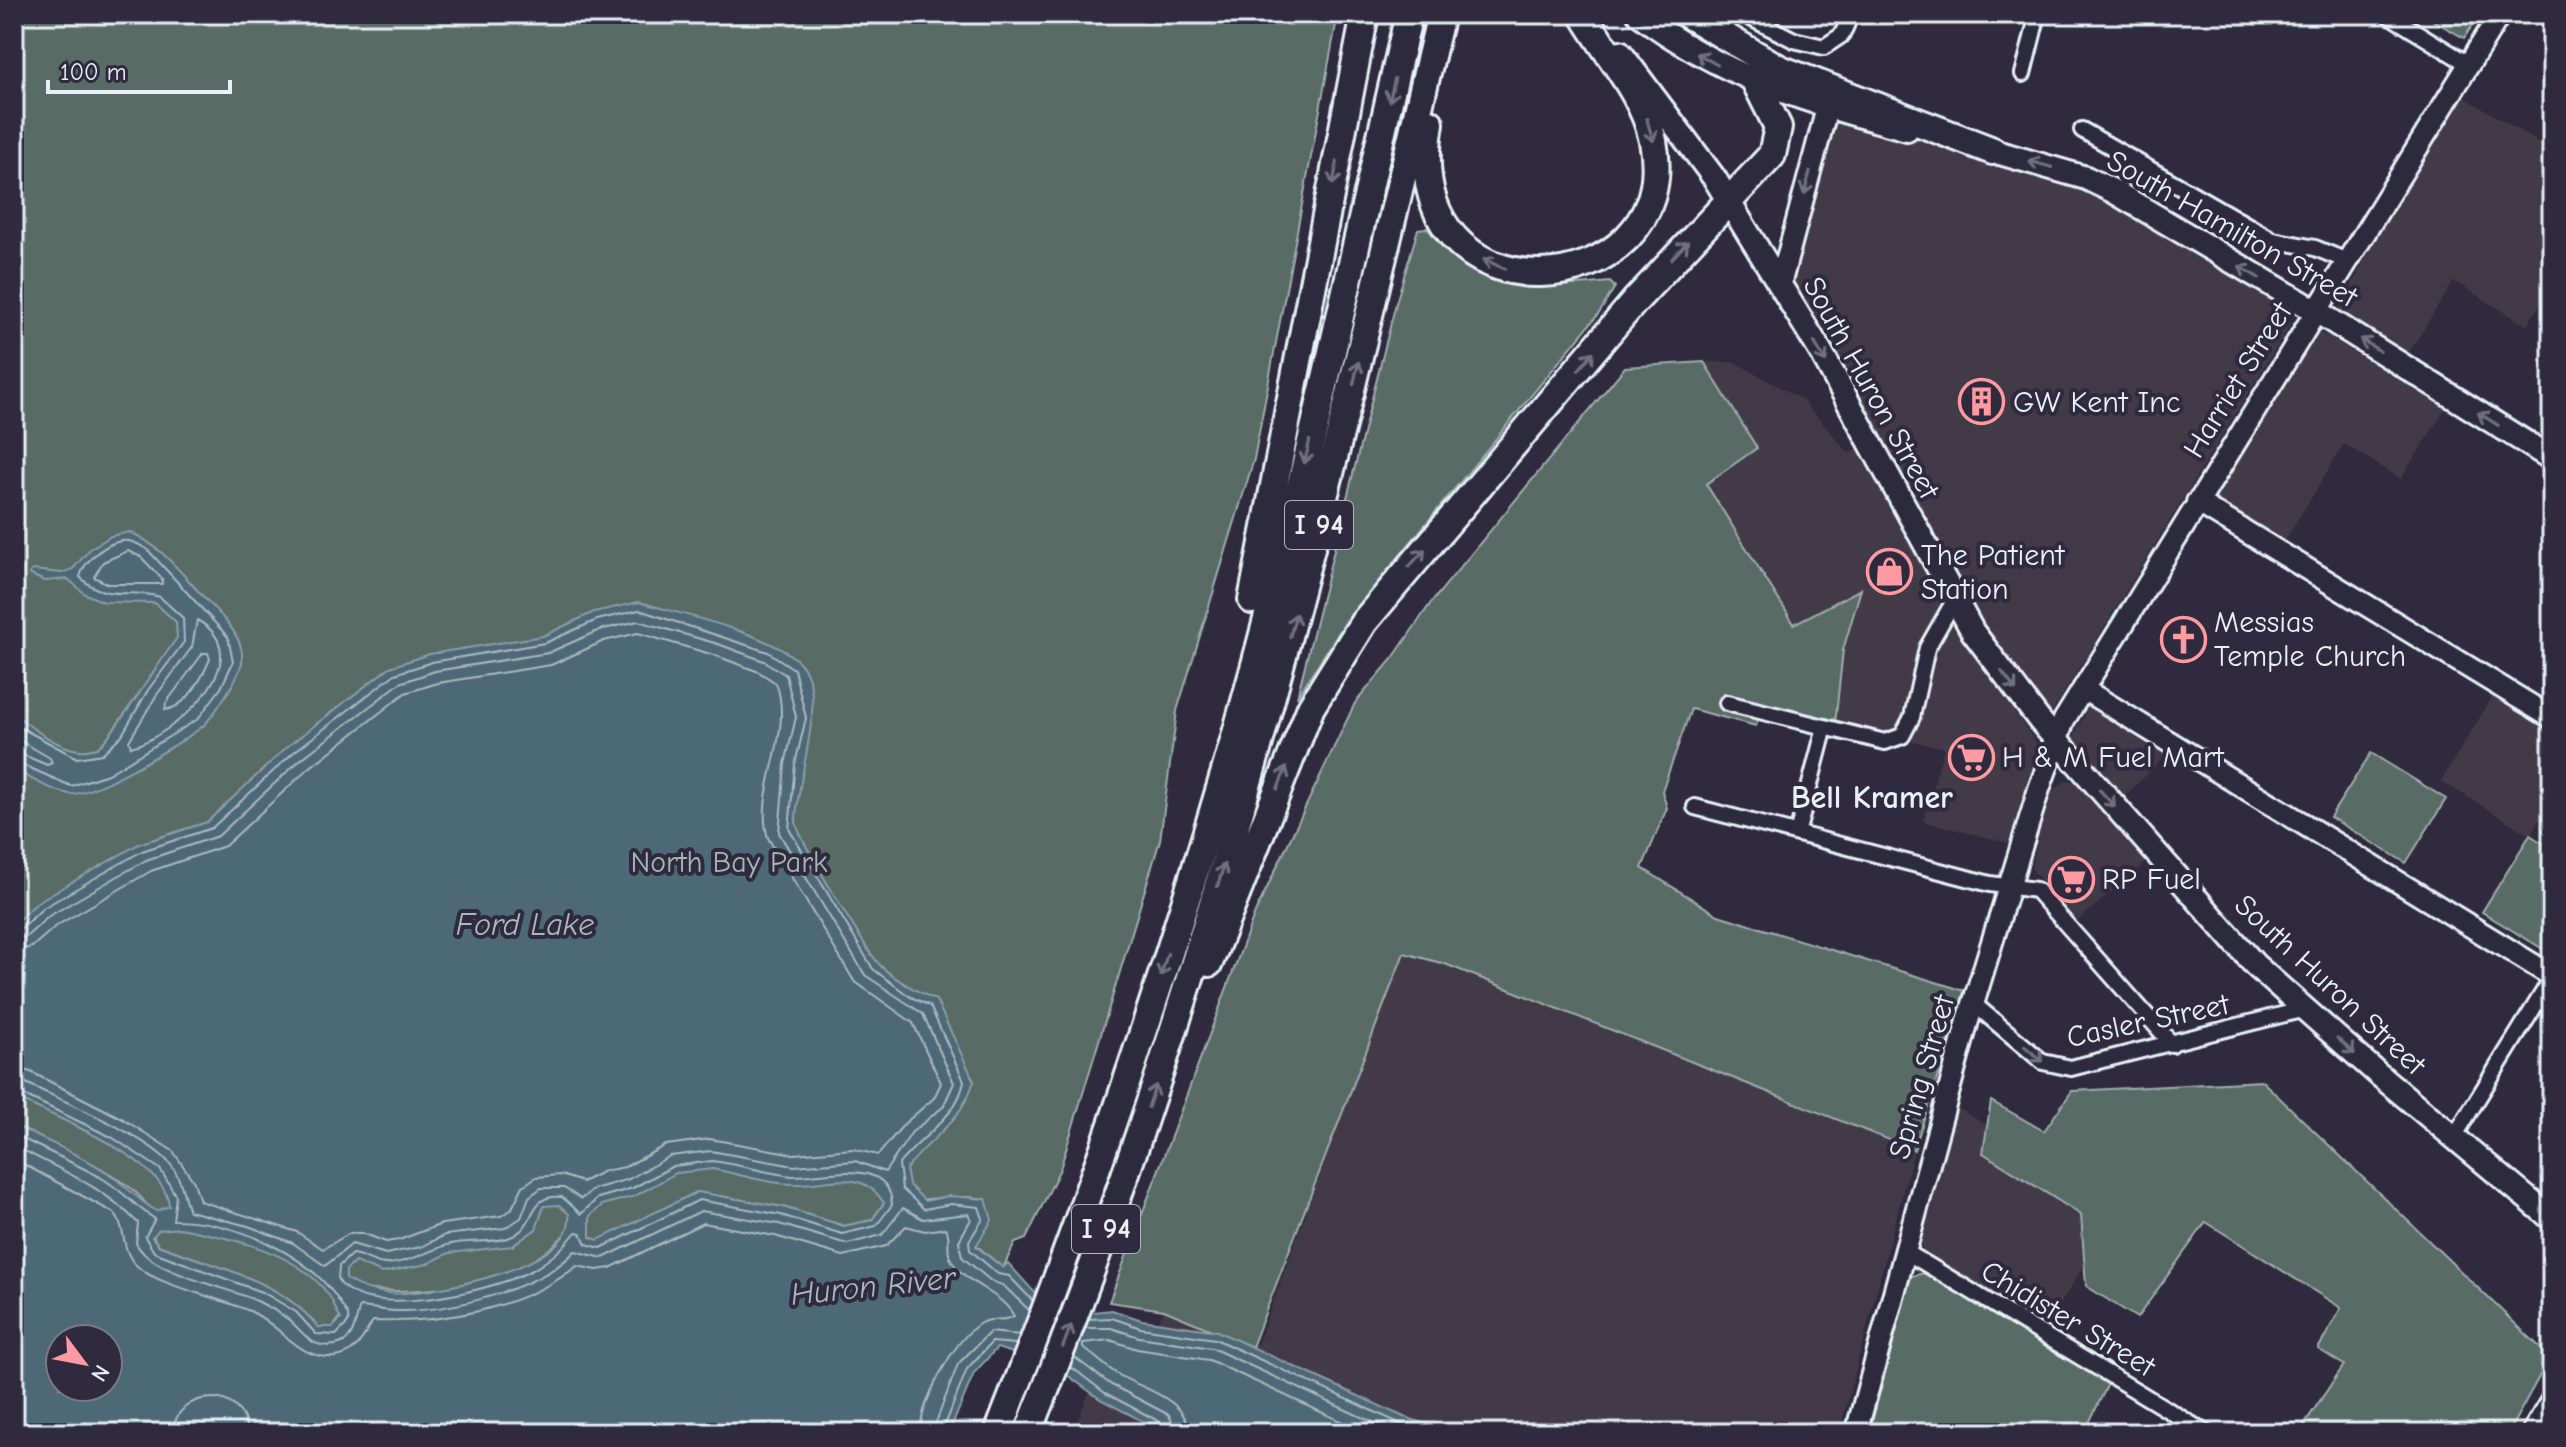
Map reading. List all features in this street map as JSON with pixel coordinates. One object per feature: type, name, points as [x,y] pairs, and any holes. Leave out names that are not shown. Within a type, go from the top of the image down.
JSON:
[{"type":"highway","points":[[1229,757],[1232,689],[1271,519],[1365,14]]},
{"type":"highway","name":"I 94","points":[[998,1433],[1055,1287],[1150,1011],[1229,757],[1293,511],[1409,14]]},
{"type":"highway","name":"I 94","points":[[1028,1433],[1083,1295],[1175,1030],[1270,716],[1331,479],[1441,14]]},
{"type":"highway","points":[[1433,47],[1434,98],[1426,147],[1427,179],[1433,204],[1444,224],[1463,245],[1504,270],[1552,275],[1574,270],[1612,250],[1629,233],[1644,211],[1655,164],[1646,118],[1583,14]]},
{"type":"highway","points":[[1687,14],[1780,69],[1993,151]]},
{"type":"highway","points":[[1175,1030],[1218,946],[1311,707],[1364,622],[1644,290],[1763,168],[1777,142],[1775,117],[1756,83]]},
{"type":"main road","name":"South Huron Street","points":[[1589,14],[1652,92],[1728,202],[1780,285],[1955,599],[2004,676],[2056,740],[2255,965],[2552,1219]]},
{"type":"main road","name":"South Hamilton Street","points":[[1639,14],[1712,63],[1756,83],[1827,108],[2086,178],[2113,191],[2316,311],[2552,459]]},
{"type":"street","points":[[1743,14],[1811,46],[1824,47],[1842,35],[1849,19]]},
{"type":"street","points":[[2023,74],[2038,14]]},
{"type":"street","points":[[2387,14],[2468,64]]},
{"type":"street","name":"Harriet Street","points":[[2056,740],[2083,689],[2197,502],[2500,14]]},
{"type":"street","points":[[1780,285],[1827,108]]},
{"type":"street","points":[[2082,130],[2273,240],[2315,248],[2347,261]]},
{"type":"street","points":[[2197,502],[2552,718]]},
{"type":"street","points":[[1727,703],[1885,742],[1902,736],[1912,717],[1927,648],[1955,599]]},
{"type":"street","points":[[2083,689],[2552,977],[2454,1137]]},
{"type":"street","points":[[1797,834],[1825,727]]},
{"type":"street","name":"Spring Street","points":[[1856,1433],[1903,1250],[2009,885],[2056,740]]},
{"type":"street","points":[[1695,807],[1990,884],[2036,890],[2049,901],[2172,1044]]},
{"type":"street","name":"Casler Street","points":[[1974,1004],[2043,1062],[2059,1067],[2172,1044],[2305,1009]]},
{"type":"street","name":"Chidister Street","points":[[1903,1250],[2206,1433]]},
{"type":"street","points":[[2532,1433],[2552,1400]]},
{"type":"shaded area","points":[[2463,96],[2552,151],[2552,284],[2527,326],[2454,281],[2408,354],[2342,314],[2340,308],[2379,232]]},
{"type":"shaded area","points":[[1841,119],[1868,123],[2090,190],[2135,213],[2290,308],[2290,325],[2052,712],[2046,711],[1985,630],[1794,284],[1792,271],[1829,125]]},
{"type":"shaded area","points":[[2318,333],[2328,336],[2445,409],[2401,479],[2344,444],[2281,547],[2215,499]]},
{"type":"shaded area","points":[[1704,362],[1735,362],[1801,399],[1849,453],[1862,447],[1938,594],[1975,656],[2037,744],[2036,759],[2008,843],[1923,821],[1944,748],[1835,724],[1843,650],[1860,590],[1794,625],[1706,483]]},
{"type":"shaded area","points":[[2494,694],[2552,729],[2552,800],[2530,835],[2441,781]]},
{"type":"shaded area","points":[[2090,704],[2170,751],[2122,799],[2070,743]]},
{"type":"shaded area","points":[[2066,781],[2077,781],[2087,789],[2148,861],[2076,922],[2031,868],[2049,794]]},
{"type":"shaded area","points":[[1403,952],[1445,964],[1914,1150],[1839,1433],[1072,1433],[1090,1391],[1137,1362],[1164,1310],[1257,1345]]},
{"type":"shaded area","points":[[1958,1108],[2120,1205],[2046,1328],[1932,1260],[1922,1250],[1922,1234]]},
{"type":"green space","name":"North Bay Park","points":[[14,14],[1338,14],[1254,459],[1177,711],[1160,840],[1060,1169],[1026,1239],[1015,1243],[1003,1268],[976,1245],[986,1199],[948,1197],[884,1203],[872,1220],[844,1226],[783,1207],[697,1192],[598,1241],[566,1232],[548,1250],[499,1275],[442,1288],[361,1289],[333,1327],[318,1327],[302,1310],[265,1285],[158,1245],[146,1204],[136,1193],[105,1171],[14,1125]]},
{"type":"green space","points":[[2422,14],[2480,14],[2464,38]]},
{"type":"green space","points":[[1427,228],[1467,264],[1510,281],[1557,286],[1610,282],[1615,287],[1600,312],[1346,621],[1297,697],[1396,303],[1418,229]]},
{"type":"green space","points":[[1704,362],[1757,448],[1706,484],[1794,624],[1861,589],[1843,650],[1835,724],[1762,706],[1756,726],[1691,709],[1662,791],[1667,808],[1642,868],[1718,915],[1965,991],[1914,1150],[1445,964],[1404,953],[1252,1347],[1164,1310],[1109,1302],[1255,913],[1355,703],[1393,658],[1430,604],[1625,367]]},
{"type":"green space","points":[[2371,753],[2446,799],[2406,863],[2330,817]]},
{"type":"green space","points":[[2530,835],[2552,849],[2552,945],[2548,952],[2482,912]]},
{"type":"green space","points":[[2262,1081],[2550,1357],[2508,1433],[2376,1433],[2362,1424],[2354,1433],[2308,1433],[2301,1429],[2344,1365],[2318,1349],[2341,1308],[2206,1222],[2137,1318],[2086,1286],[2081,1215],[1983,1153],[1991,1101],[2044,1131],[2072,1091]]},
{"type":"green space","points":[[1929,1272],[2110,1380],[2084,1433],[1869,1433],[1911,1276]]},
{"type":"water","points":[[130,532],[150,543],[167,558],[220,615],[239,642],[242,662],[220,704],[194,733],[117,778],[80,793],[69,794],[40,783],[14,767],[14,714],[62,745],[81,750],[97,748],[124,715],[177,638],[176,622],[155,603],[104,602],[85,594],[68,579],[44,581],[29,574],[32,570],[62,573],[73,569],[90,549],[111,536]]},
{"type":"water","name":"Ford Lake","points":[[639,602],[746,633],[799,662],[808,676],[812,715],[796,822],[833,893],[879,964],[899,980],[936,1000],[974,1081],[953,1119],[906,1169],[909,1185],[925,1201],[949,1196],[986,1199],[992,1220],[976,1246],[1003,1268],[1008,1263],[1035,1293],[1093,1312],[1112,1310],[1142,1320],[1217,1331],[1404,1417],[1454,1433],[1165,1433],[1100,1399],[1056,1367],[997,1348],[974,1373],[949,1433],[218,1433],[216,1428],[205,1428],[201,1433],[14,1433],[14,1125],[97,1166],[157,1211],[169,1206],[163,1189],[149,1172],[129,1156],[79,1127],[14,1097],[14,924],[39,901],[139,844],[207,822],[288,746],[390,667],[430,654],[543,636],[594,612]],"holes":[[[713,1169],[784,1184],[855,1181],[875,1192],[884,1203],[872,1220],[844,1226],[783,1207],[697,1192],[598,1240],[590,1237],[590,1216],[602,1205],[635,1196],[676,1173]],[[559,1205],[569,1214],[565,1232],[551,1248],[504,1272],[448,1287],[398,1293],[367,1289],[346,1279],[346,1270],[355,1262],[382,1273],[427,1264],[449,1253],[512,1246],[536,1229],[544,1206]],[[180,1228],[241,1242],[301,1268],[330,1297],[341,1319],[333,1327],[318,1327],[302,1310],[265,1285],[158,1245],[152,1237],[159,1230]]]},
{"type":"place","name":"GW Kent Inc","points":[[1982,402]]},
{"type":"place","name":"The Patient Station","points":[[1890,572]]},
{"type":"place","name":"Messias Temple Church","points":[[2183,639]]},
{"type":"place","name":"H & M Fuel Mart","points":[[1971,757]]},
{"type":"place","name":"RP Fuel","points":[[2071,879]]},
{"type":"district","name":"Bell Kramer","points":[[1872,797]]},
{"type":"water label","name":"Huron River","points":[[873,1286]]}]
